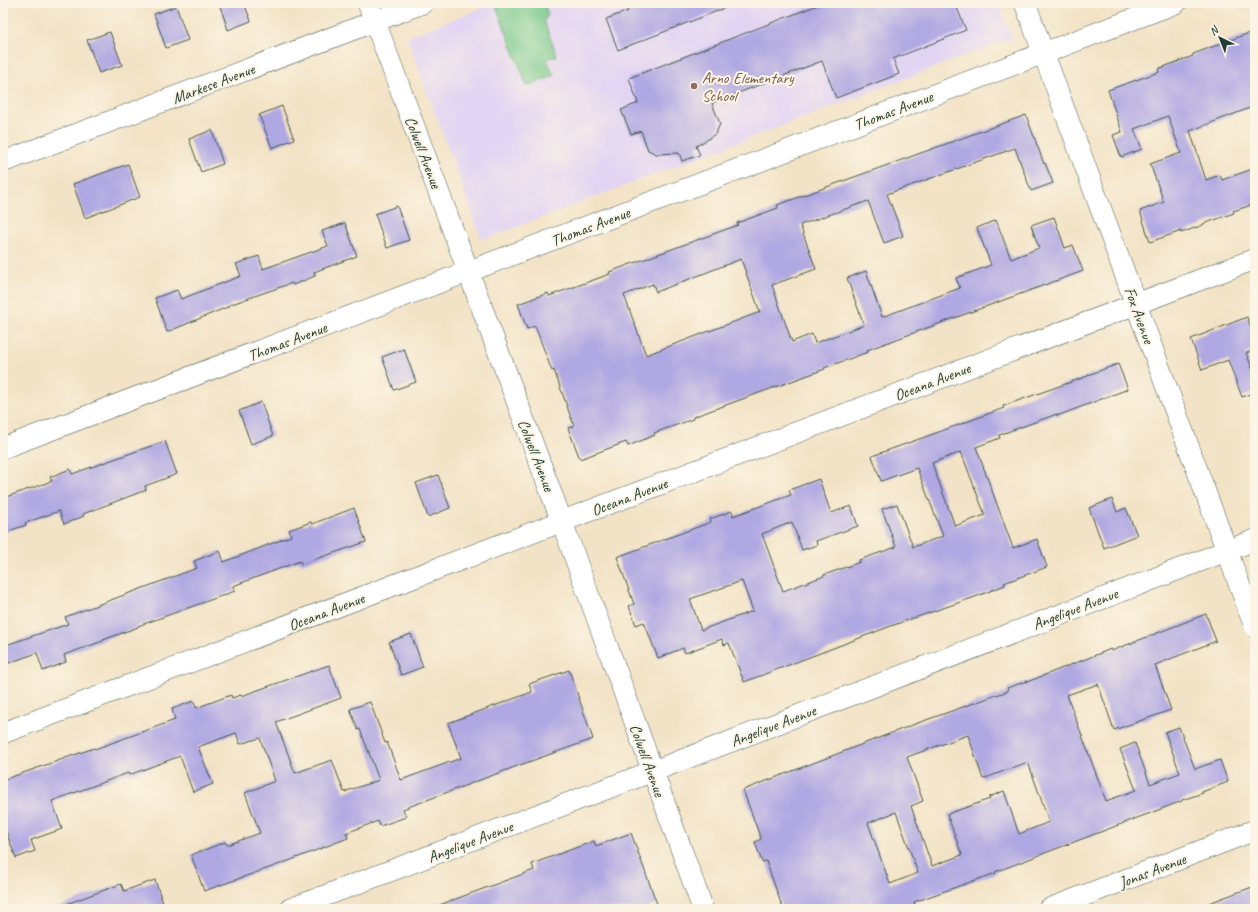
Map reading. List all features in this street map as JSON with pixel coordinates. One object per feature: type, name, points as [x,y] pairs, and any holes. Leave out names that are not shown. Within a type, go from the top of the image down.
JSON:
[{"type":"street","name":"Markese Avenue","points":[[3,162],[371,12],[423,3]]},
{"type":"street","name":"Fox Avenue","points":[[1025,3],[1255,627]]},
{"type":"street","name":"Thomas Avenue","points":[[3,448],[1176,3]]},
{"type":"street","name":"Colwell Avenue","points":[[371,12],[562,522],[703,909]]},
{"type":"street","name":"Oceana Avenue","points":[[3,733],[1255,259]]},
{"type":"street","name":"Angelique Avenue","points":[[290,909],[652,772],[1255,540]]},
{"type":"street","name":"Jonas Avenue","points":[[1049,909],[1255,830]]},
{"type":"shaded area","points":[[495,3],[999,3],[1012,38],[482,240],[407,37]]},
{"type":"green space","points":[[505,3],[544,3],[548,15],[544,21],[557,56],[547,59],[554,76],[527,86],[496,6]]},
{"type":"building","points":[[219,3],[244,3],[251,21],[228,30]]},
{"type":"building","points":[[624,3],[735,4],[618,50],[606,19],[628,11]]},
{"type":"building","name":"Arno Elementary School","points":[[823,3],[955,3],[966,30],[893,59],[899,74],[836,98],[822,61],[712,103],[720,124],[716,133],[696,146],[700,155],[682,161],[679,153],[656,154],[648,150],[641,131],[631,134],[621,110],[638,103],[629,78]]},
{"type":"building","points":[[176,6],[188,40],[166,48],[154,14]]},
{"type":"building","points":[[1255,31],[1255,106],[1190,131],[1206,180],[1220,175],[1222,180],[1255,168],[1255,204],[1233,211],[1234,213],[1181,233],[1181,231],[1150,242],[1140,211],[1164,202],[1150,164],[1181,153],[1168,116],[1134,129],[1142,149],[1121,157],[1113,135],[1122,132],[1108,90],[1159,72],[1158,69],[1193,56],[1193,54]]},
{"type":"building","points":[[110,32],[122,65],[99,73],[87,40]]},
{"type":"building","points":[[282,106],[294,139],[272,148],[259,115]]},
{"type":"building","points":[[1026,115],[1044,164],[1045,163],[1053,183],[1031,191],[1015,148],[887,194],[903,236],[884,243],[868,201],[800,225],[816,269],[772,285],[792,342],[812,334],[815,343],[864,325],[847,278],[866,271],[882,317],[960,288],[956,278],[991,265],[977,228],[996,220],[1011,259],[1039,248],[1031,225],[1054,217],[1065,248],[1073,245],[1083,271],[867,350],[868,352],[824,368],[825,369],[693,417],[693,419],[654,433],[655,435],[628,446],[626,442],[580,459],[568,428],[574,426],[554,370],[552,371],[535,326],[527,329],[518,304],[548,293],[549,296],[610,274],[609,272],[738,225],[737,223],[778,208],[777,205]],"holes":[[[741,259],[760,312],[646,355],[624,295],[653,284],[656,292]]]},
{"type":"building","points":[[212,130],[223,164],[201,172],[189,139]]},
{"type":"building","points":[[128,164],[140,197],[85,218],[73,184]]},
{"type":"building","points":[[397,206],[409,240],[387,248],[375,214]]},
{"type":"building","points":[[345,223],[357,256],[314,272],[315,276],[293,285],[292,283],[229,305],[230,306],[167,332],[155,298],[177,290],[181,299],[241,276],[236,264],[259,256],[263,269],[328,246],[322,231]]},
{"type":"building","points":[[1247,317],[1255,341],[1255,350],[1246,353],[1255,375],[1255,392],[1242,397],[1228,360],[1202,370],[1191,339]]},
{"type":"building","points":[[404,349],[416,382],[394,390],[382,357]]},
{"type":"building","points":[[1118,364],[1128,389],[1057,416],[1057,414],[999,435],[1000,438],[976,447],[1013,548],[1037,539],[1047,567],[1004,583],[1005,585],[975,597],[891,626],[744,682],[729,643],[724,645],[722,639],[685,653],[683,648],[658,658],[644,622],[636,625],[629,606],[634,604],[617,557],[711,522],[710,519],[732,511],[733,516],[791,495],[789,490],[819,479],[831,513],[851,506],[858,526],[816,541],[817,545],[802,550],[792,522],[762,534],[783,591],[860,562],[859,560],[896,547],[882,509],[897,504],[913,547],[943,536],[917,468],[881,481],[872,456],[1004,408],[1003,406]],"holes":[[[961,452],[985,515],[955,526],[932,463]],[[742,581],[753,611],[701,630],[690,599]]]},
{"type":"building","points":[[261,402],[273,436],[251,444],[239,411]]},
{"type":"building","points":[[165,441],[177,474],[145,486],[146,490],[83,514],[84,516],[64,524],[59,511],[25,523],[26,525],[3,533],[3,498],[52,481],[50,477],[70,469],[72,474]]},
{"type":"building","points":[[438,475],[450,508],[428,517],[416,483]]},
{"type":"building","points":[[1112,499],[1117,512],[1126,508],[1137,535],[1104,548],[1089,508]]},
{"type":"building","points":[[354,508],[366,542],[301,564],[300,561],[233,586],[235,591],[138,626],[64,655],[66,662],[43,671],[37,653],[3,665],[3,646],[68,624],[65,617],[197,568],[194,561],[220,551],[224,562],[291,536],[289,530],[311,522],[312,524]]},
{"type":"building","points":[[1206,614],[1216,641],[1155,665],[1171,710],[1114,730],[1098,684],[1067,695],[1106,801],[1136,790],[1120,749],[1135,743],[1150,784],[1180,773],[1165,732],[1179,727],[1195,769],[1220,760],[1228,782],[1202,792],[1203,793],[995,872],[996,873],[914,902],[916,909],[783,909],[766,861],[762,862],[755,842],[761,839],[743,790],[915,724],[1008,691],[1007,688],[1027,682],[1111,649],[1111,651]],"holes":[[[968,735],[983,779],[1028,762],[1049,822],[1019,834],[1004,791],[989,797],[990,799],[947,814],[962,855],[932,866],[911,806],[923,801],[907,757]],[[896,812],[918,873],[890,884],[868,823]]]},
{"type":"building","points":[[411,634],[423,667],[401,675],[389,642]]},
{"type":"building","points":[[329,665],[341,698],[276,722],[295,773],[332,760],[344,792],[379,780],[360,729],[358,730],[350,709],[370,702],[385,743],[387,742],[401,780],[461,758],[448,723],[532,692],[529,684],[569,670],[593,739],[403,809],[406,817],[380,826],[378,821],[346,833],[348,838],[204,891],[191,855],[225,842],[227,845],[260,833],[245,793],[275,781],[260,738],[240,744],[236,733],[198,747],[213,784],[193,792],[180,756],[129,775],[128,773],[52,801],[62,829],[31,840],[35,851],[16,858],[3,824],[3,780],[175,720],[172,709],[194,701],[196,708],[231,695],[232,698],[241,696]]},
{"type":"building","points":[[631,833],[657,904],[644,909],[434,909],[434,907],[534,870],[532,864],[594,841],[596,846]]},
{"type":"building","points":[[155,880],[165,909],[58,909],[58,907],[121,884],[124,891]]},
{"type":"building","points":[[1255,886],[1255,909],[1198,909],[1198,907]]},
{"type":"place","name":"Arno Elementary School","points":[[694,86]]}]
